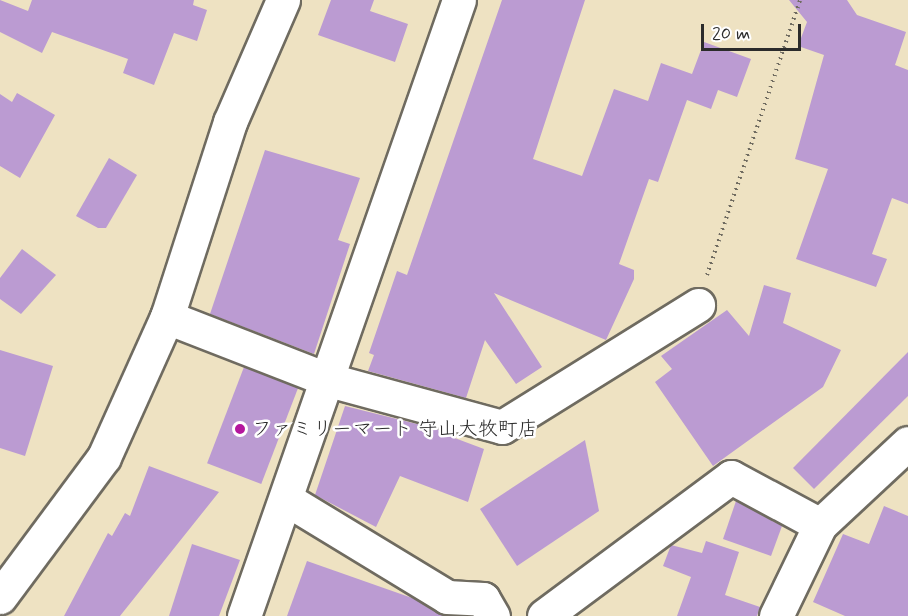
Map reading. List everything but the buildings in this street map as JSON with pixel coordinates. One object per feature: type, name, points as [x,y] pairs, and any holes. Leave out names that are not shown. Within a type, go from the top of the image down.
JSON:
[{"type":"street","points":[[0,597],[104,457],[167,317],[230,122],[283,0]]},
{"type":"street","points":[[244,616],[329,380],[459,0]]},
{"type":"street","points":[[167,317],[329,380],[502,427],[698,305]]},
{"type":"street","points":[[776,616],[820,525],[908,443]]},
{"type":"street","points":[[544,616],[731,477],[820,525]]},
{"type":"street","points":[[286,499],[447,597],[483,599],[493,616]]},
{"type":"path","points":[[698,305],[800,0]]},
{"type":"place","name":"ファミリーマート 守山大牧町店","points":[[240,429]]}]
